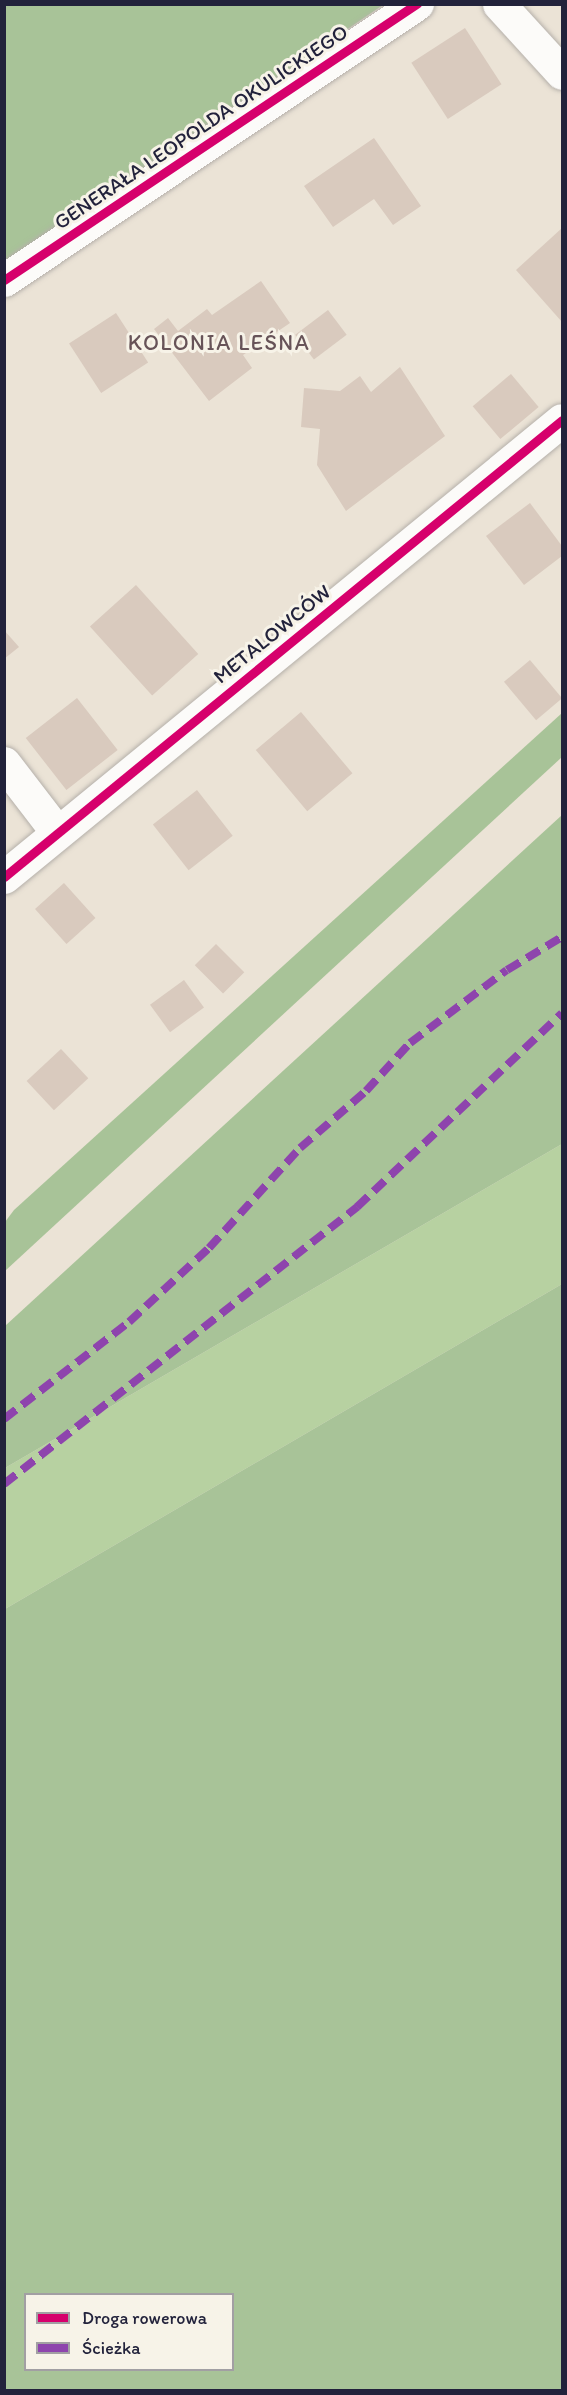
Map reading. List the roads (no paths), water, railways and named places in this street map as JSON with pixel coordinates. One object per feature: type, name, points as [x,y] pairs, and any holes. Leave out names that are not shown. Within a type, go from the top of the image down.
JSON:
[{"type":"street","name":"GENERAŁA LEOPOLDA OKULICKIEGO","points":[[4,280],[417,4]]},
{"type":"street","points":[[499,4],[562,73]]},
{"type":"street","name":"METALOWCÓW","points":[[4,877],[562,420]]},
{"type":"street","points":[[4,763],[57,832]]},
{"type":"district","name":"KOLONIA LEŚNA","points":[[219,343]]}]
